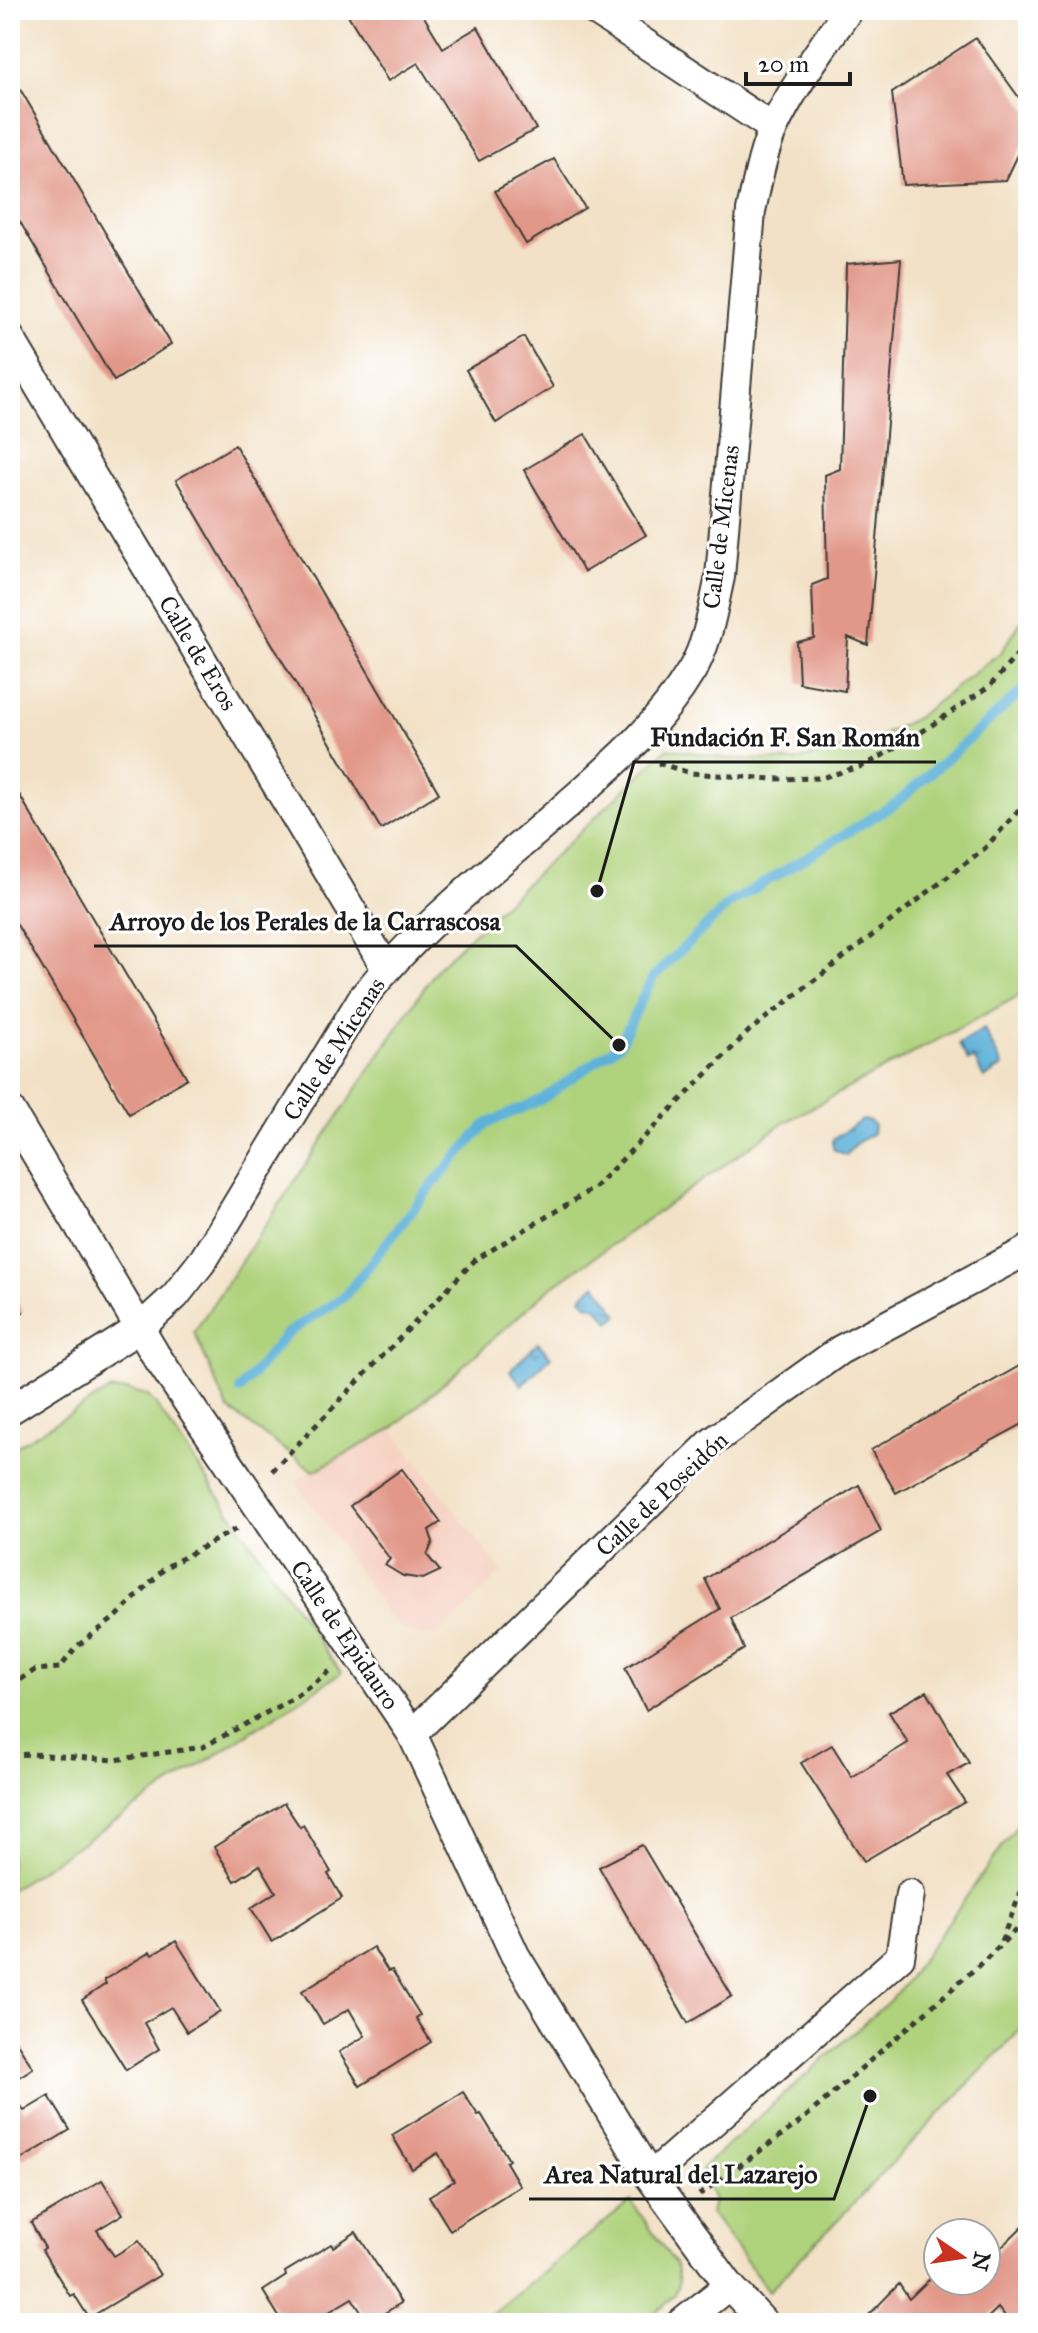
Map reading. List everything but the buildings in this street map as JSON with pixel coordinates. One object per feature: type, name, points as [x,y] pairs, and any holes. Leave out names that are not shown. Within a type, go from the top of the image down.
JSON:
[{"type":"street","points":[[594,10],[773,128]]},
{"type":"street","name":"Calle de Micenas","points":[[10,1410],[140,1328],[175,1296],[204,1259],[361,1000],[386,968],[481,880],[627,753],[657,721],[693,668],[710,622],[720,577],[751,211],[773,128],[802,77],[848,10]]},
{"type":"street","name":"Calle de Eros","points":[[10,338],[386,968]]},
{"type":"street","name":"Calle de Epidauro","points":[[10,1110],[140,1328],[412,1734],[515,1955],[650,2177],[729,2285],[764,2323]]},
{"type":"street","name":"Calle de Poseidón","points":[[412,1734],[712,1442],[840,1350],[1028,1250]]},
{"type":"street","points":[[650,2177],[900,1957],[910,1894]]},
{"type":"street","points":[[682,2323],[729,2285]]},
{"type":"path","points":[[627,753],[690,773],[773,779],[821,778],[866,765],[914,737],[990,686],[1028,642]]},
{"type":"path","points":[[10,1686],[35,1670],[60,1668],[76,1647],[117,1616],[166,1567],[256,1504],[475,1260],[594,1188],[749,1031],[985,848],[1028,800]]},
{"type":"path","points":[[10,1755],[115,1760],[203,1747],[297,1696],[356,1652]]},
{"type":"path","points":[[999,1946],[1028,1875]]},
{"type":"path","points":[[675,2213],[800,2122],[1028,1918]]},
{"type":"shaded area","points":[[392,1429],[502,1572],[440,1634],[420,1635],[401,1629],[388,1615],[295,1481]]},
{"type":"green space","points":[[1028,611],[1028,991],[785,1122],[549,1289],[392,1429],[314,1471],[228,1409],[194,1332],[438,967],[668,748],[724,758],[796,761],[869,742],[916,718],[1001,652]]},
{"type":"green space","points":[[127,1390],[147,1395],[156,1405],[341,1673],[10,1890],[10,1450],[108,1391]]},
{"type":"green space","points":[[1028,1810],[1028,2022],[769,2291],[711,2214],[714,2200],[701,2169],[898,1993]]},
{"type":"green space","points":[[631,2201],[675,2264],[679,2281],[674,2295],[666,2304],[642,2323],[481,2323]]},
{"type":"water","points":[[984,1029],[1003,1067],[984,1078],[974,1059],[968,1061],[959,1044]]},
{"type":"water","points":[[862,1120],[870,1121],[874,1126],[872,1134],[855,1144],[846,1155],[833,1149],[833,1139]]},
{"type":"water","points":[[596,1284],[619,1315],[610,1322],[597,1307],[586,1304],[581,1297]]},
{"type":"water","points":[[538,1343],[551,1357],[522,1385],[510,1370]]},
{"type":"waterway","points":[[240,1390],[286,1334],[344,1297],[433,1184],[486,1124],[541,1100],[619,1045],[653,977],[729,904],[898,802],[1028,686]]},
{"type":"place","name":"Fundación F. San Román","points":[[597,891]]},
{"type":"place","name":"Arroyo de los Perales de la Carrascosa","points":[[619,1045]]},
{"type":"place","name":"Area Natural del Lazarejo","points":[[870,2096]]}]
